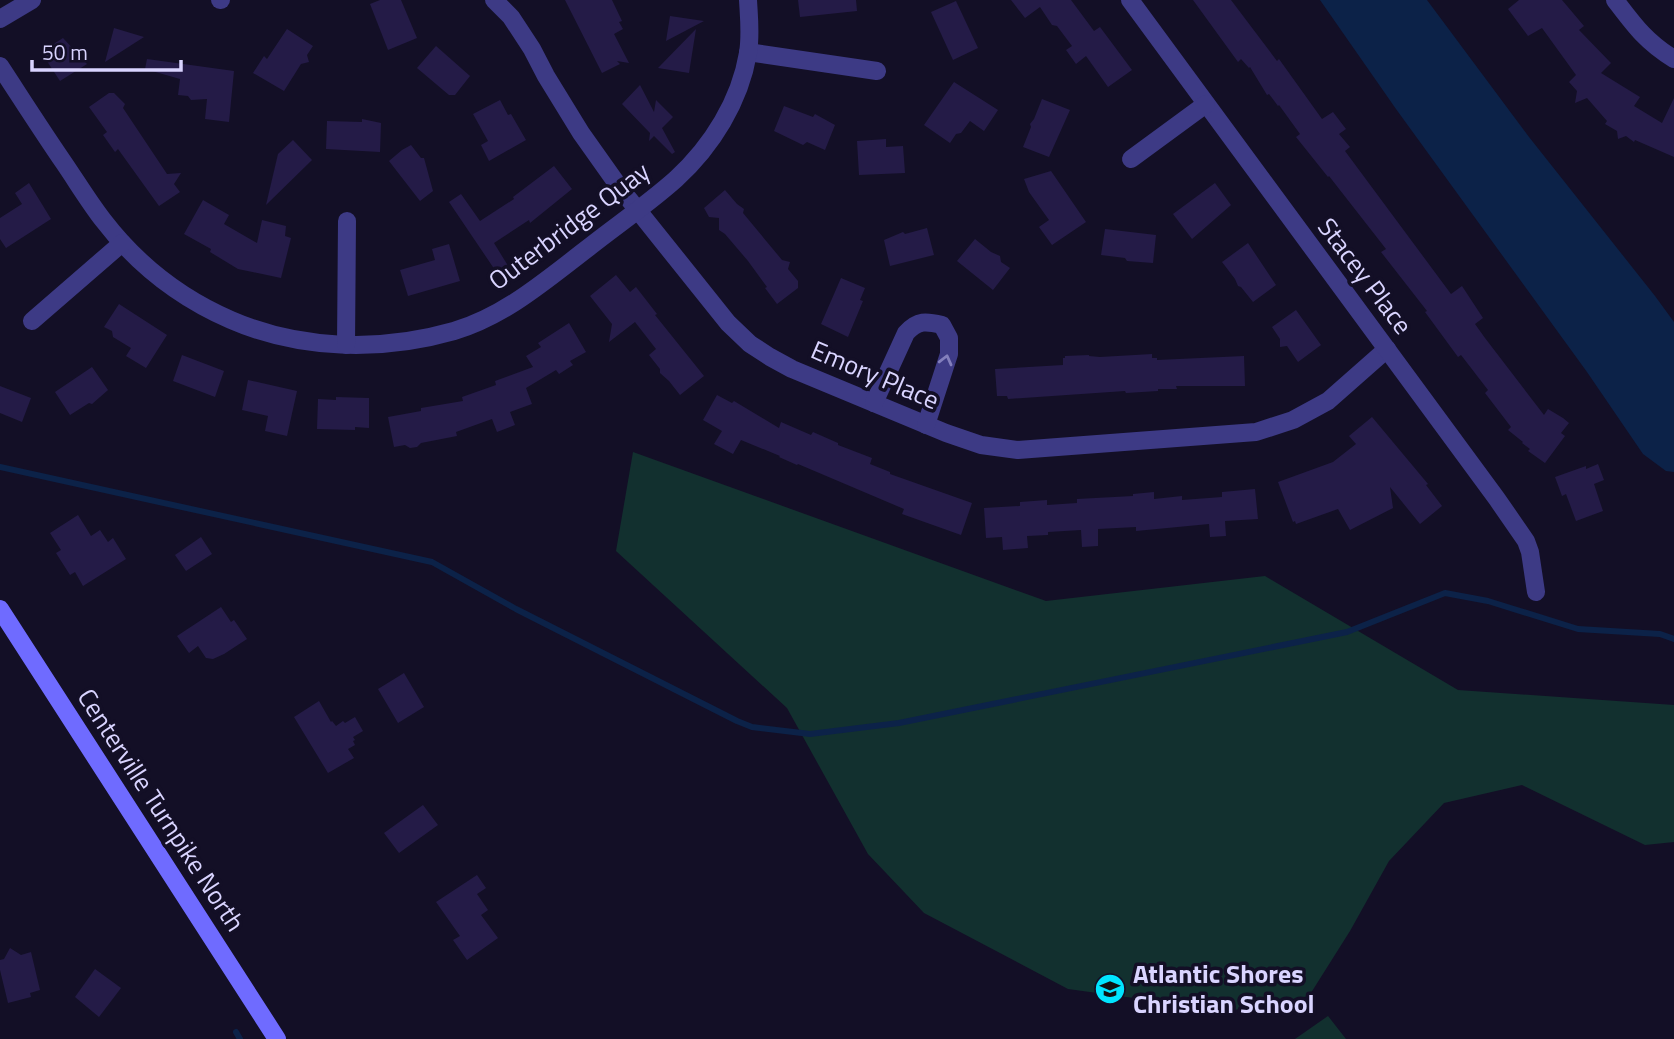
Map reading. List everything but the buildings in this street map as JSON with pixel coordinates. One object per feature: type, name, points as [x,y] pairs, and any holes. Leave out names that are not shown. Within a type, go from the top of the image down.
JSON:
[{"type":"main road","name":"Centerville Turnpike North","points":[[0,609],[277,1039]]},
{"type":"street","points":[[0,19],[32,0]]},
{"type":"street","name":"Emory Place","points":[[494,0],[511,17],[532,48],[581,133],[637,209],[728,323],[770,358],[926,425],[981,445],[1018,450],[1256,432],[1293,420],[1328,401],[1387,349]]},
{"type":"street","name":"Outerbridge Quay","points":[[0,66],[102,219],[142,263],[172,287],[231,320],[266,333],[311,342],[378,344],[422,339],[489,317],[526,296],[676,179],[700,154],[721,125],[734,100],[748,52],[748,0]]},
{"type":"street","name":"Stacey Place","points":[[1130,0],[1526,541],[1536,592]]},
{"type":"street","points":[[1615,0],[1639,33],[1674,59]]},
{"type":"street","points":[[748,52],[877,71]]},
{"type":"street","points":[[1131,159],[1206,104]]},
{"type":"street","points":[[346,345],[347,221]]},
{"type":"street","points":[[32,321],[122,243]]},
{"type":"street","points":[[874,403],[906,333],[913,325],[928,321],[942,325],[949,338],[949,354],[926,425]]},
{"type":"green space","points":[[633,452],[1046,601],[1265,576],[1458,690],[1674,705],[1674,842],[1645,845],[1522,785],[1444,803],[1389,861],[1350,931],[1309,996],[1229,1011],[1068,989],[924,913],[868,854],[787,708],[616,551]]},
{"type":"green space","points":[[1328,1016],[1346,1039],[1295,1039]]},
{"type":"water","points":[[1320,0],[1427,0],[1529,137],[1655,296],[1674,322],[1674,472],[1666,471],[1643,454]]},
{"type":"waterway","points":[[0,467],[432,562],[516,609],[737,721],[752,727],[810,734],[899,723],[1347,632],[1445,593],[1488,601],[1578,629],[1660,634],[1674,639]]},
{"type":"waterway","points":[[236,1032],[240,1039]]},
{"type":"place","name":"Atlantic Shores Christian School","points":[[1110,989]]}]
